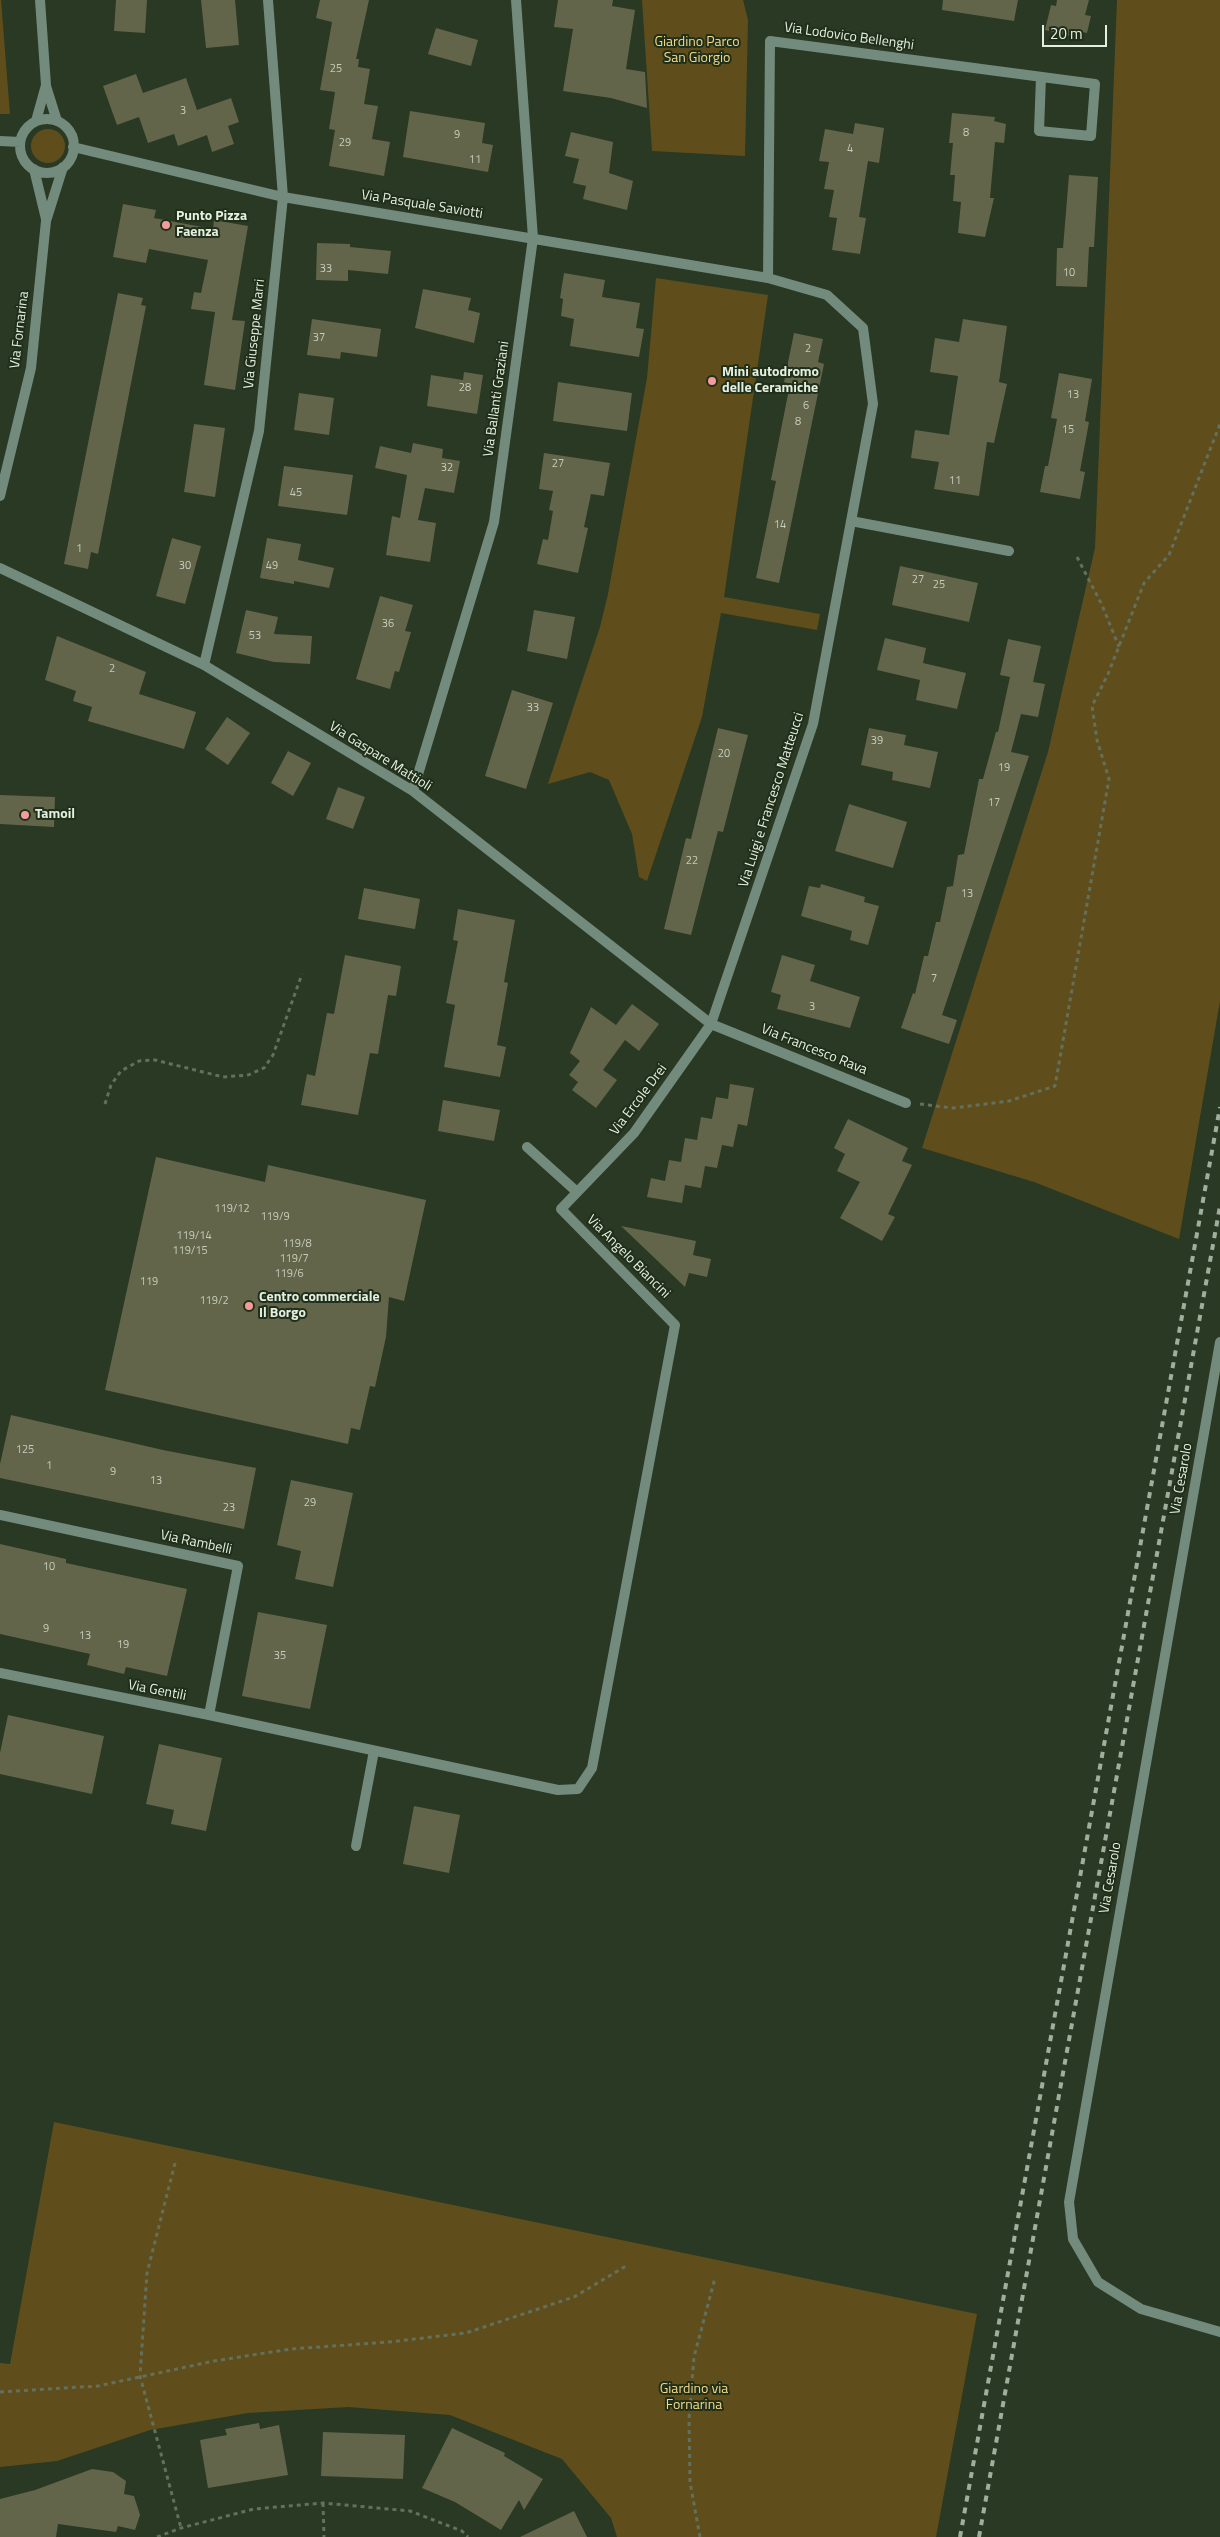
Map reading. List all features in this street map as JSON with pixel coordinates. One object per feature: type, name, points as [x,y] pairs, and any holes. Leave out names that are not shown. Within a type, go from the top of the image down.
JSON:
[{"type":"street","points":[[40,0],[46,86],[57,121]]},
{"type":"street","name":"Via Giuseppe Marri","points":[[204,665],[259,431],[283,197],[268,0]]},
{"type":"street","name":"Via Ballanti Graziani","points":[[414,791],[494,522],[533,238],[516,0]]},
{"type":"street","name":"Via Lodovico Bellenghi","points":[[768,278],[770,40],[1095,84],[1091,136],[1038,131],[1041,77]]},
{"type":"street","points":[[36,121],[46,86]]},
{"type":"street","points":[[63,167],[49,172],[34,169],[22,158],[20,142],[26,129],[36,121],[50,119],[57,121],[69,132],[73,147]]},
{"type":"street","points":[[0,141],[20,142]]},
{"type":"street","name":"Via Pasquale Saviotti","points":[[73,147],[283,197],[768,278]]},
{"type":"street","name":"Via Fornarina","points":[[0,496],[31,368],[46,221],[63,167],[72,155],[73,147]]},
{"type":"street","points":[[34,169],[46,221]]},
{"type":"street","name":"Via Luigi e Francesco Matteucci","points":[[711,1024],[813,724],[872,404],[863,328],[827,295],[768,278]]},
{"type":"street","points":[[851,521],[1009,551]]},
{"type":"street","name":"Via Gaspare Mattioli","points":[[0,568],[204,665],[414,791],[711,1024]]},
{"type":"street","name":"Via Francesco Rava","points":[[711,1024],[906,1103]]},
{"type":"street","name":"Via Ercole Drei","points":[[561,1209],[634,1134],[711,1024]]},
{"type":"street","points":[[527,1146],[577,1192]]},
{"type":"street","name":"Via Angelo Biancini","points":[[561,1209],[675,1325]]},
{"type":"street","name":"Via Gentili","points":[[0,1673],[209,1715],[558,1790],[578,1789],[592,1768],[675,1325]]},
{"type":"street","name":"Via Cesarolo","points":[[1220,1342],[1069,2202],[1073,2239],[1098,2282],[1140,2309],[1220,2332]]},
{"type":"street","name":"Via Rambelli","points":[[0,1515],[238,1566],[209,1715]]},
{"type":"street","points":[[356,1846],[374,1751]]},
{"type":"path","points":[[906,1103],[952,1108],[1009,1100],[1054,1086],[1109,779],[1097,740],[1092,706],[1119,647],[1144,583],[1169,555],[1220,424]]},
{"type":"path","points":[[1077,557],[1102,605],[1119,647]]},
{"type":"path","points":[[105,1104],[111,1085],[121,1071],[139,1061],[155,1060],[223,1077],[248,1075],[264,1068],[273,1055],[302,974]]},
{"type":"path","points":[[175,2163],[147,2273],[140,2376],[181,2528]]},
{"type":"path","points":[[0,2392],[98,2386],[140,2376],[291,2348],[389,2342],[466,2333],[574,2297],[626,2266]]},
{"type":"path","points":[[700,2537],[690,2482],[689,2419],[694,2357],[715,2278]]},
{"type":"path","points":[[323,2503],[324,2537]]},
{"type":"path","points":[[157,2537],[181,2528],[254,2509],[323,2503],[410,2511],[462,2532],[468,2537]]},
{"type":"green space","points":[[1,0],[10,114],[0,114]]},
{"type":"green space","name":"Giardino Parco San Giorgio","points":[[642,0],[743,0],[748,20],[745,156],[652,151]]},
{"type":"green space","points":[[1117,0],[1220,0],[1220,1001],[1179,1239],[1034,1182],[922,1148],[1048,752],[1095,548]]},
{"type":"green space","points":[[48,129],[55,130],[60,134],[64,139],[64,153],[60,158],[55,162],[48,163],[41,162],[36,158],[32,153],[31,146],[32,139],[36,134],[41,130]]},
{"type":"green space","points":[[656,278],[768,295],[724,597],[820,614],[817,630],[721,613],[702,717],[647,881],[639,877],[632,834],[609,780],[590,772],[548,784],[600,627],[608,594],[647,378]]},
{"type":"green space","name":"Giardino via Fornarina","points":[[54,2122],[977,2314],[936,2537],[617,2537],[611,2518],[562,2459],[450,2415],[348,2407],[248,2413],[150,2430],[57,2461],[0,2467],[0,2363],[10,2364]]},
{"type":"building","points":[[116,0],[147,0],[145,33],[114,31]]},
{"type":"building","points":[[201,0],[235,0],[239,45],[206,48]]},
{"type":"building","points":[[320,0],[369,0],[356,59],[359,59],[358,67],[370,69],[364,104],[378,106],[372,139],[390,142],[384,176],[329,166],[335,130],[329,129],[335,92],[320,90],[332,22],[316,18]]},
{"type":"building","points":[[558,0],[613,0],[612,6],[635,10],[626,69],[645,72],[647,108],[611,98],[563,91],[573,29],[554,27]]},
{"type":"building","points":[[943,0],[1018,0],[1014,21],[942,10]]},
{"type":"building","points":[[1057,0],[1089,0],[1085,15],[1091,16],[1087,33],[1070,29],[1069,36],[1045,30],[1051,5],[1056,6]]},
{"type":"building","points":[[436,28],[478,40],[471,66],[428,54]]},
{"type":"building","points":[[136,74],[143,93],[186,78],[197,110],[231,98],[239,122],[228,126],[234,144],[212,152],[207,135],[178,146],[174,134],[148,143],[139,117],[117,125],[103,86]]},
{"type":"building","points":[[410,111],[485,123],[482,143],[493,145],[488,172],[403,157]]},
{"type":"building","points":[[952,113],[995,117],[994,121],[1006,124],[1004,143],[995,142],[990,198],[994,198],[985,237],[958,233],[961,202],[953,201],[955,175],[950,175],[953,143],[949,143]]},
{"type":"building","points":[[855,123],[884,128],[879,163],[868,161],[859,217],[866,218],[860,254],[832,250],[837,218],[829,217],[834,190],[824,189],[829,162],[819,161],[825,129],[853,134]]},
{"type":"building","points":[[571,132],[613,142],[609,173],[633,181],[627,210],[583,199],[586,186],[573,183],[579,159],[565,156]]},
{"type":"building","points":[[1069,175],[1098,177],[1094,247],[1089,247],[1087,287],[1056,286],[1057,248],[1063,248]]},
{"type":"building","points":[[123,204],[156,210],[154,218],[213,229],[214,220],[248,226],[232,320],[245,321],[235,390],[204,385],[215,312],[191,309],[194,292],[201,293],[208,260],[149,249],[146,263],[113,257]]},
{"type":"building","points":[[317,243],[350,244],[350,247],[391,251],[388,274],[348,270],[348,281],[316,280]]},
{"type":"building","points":[[564,273],[605,280],[602,297],[640,303],[636,328],[644,329],[639,357],[570,346],[574,319],[561,316],[563,299],[560,298]]},
{"type":"building","points":[[423,289],[471,298],[468,310],[480,313],[474,343],[415,328]]},
{"type":"building","points":[[118,293],[143,298],[141,305],[146,306],[98,554],[91,552],[88,569],[64,564]]},
{"type":"building","points":[[312,319],[381,329],[377,357],[341,352],[340,359],[307,355]]},
{"type":"building","points":[[963,319],[1007,326],[999,382],[1007,384],[994,443],[987,442],[979,496],[934,489],[939,462],[911,458],[915,430],[949,435],[958,376],[930,372],[935,338],[959,342]]},
{"type":"building","points":[[794,333],[823,339],[818,362],[824,364],[779,583],[756,578],[776,481],[771,480],[790,384],[784,382]]},
{"type":"building","points":[[464,372],[483,375],[477,414],[427,406],[431,375],[463,380]]},
{"type":"building","points":[[1059,373],[1092,379],[1085,421],[1089,422],[1080,471],[1085,472],[1080,499],[1040,492],[1045,466],[1048,466],[1057,419],[1051,418]]},
{"type":"building","points":[[558,382],[632,393],[627,431],[553,421]]},
{"type":"building","points":[[299,393],[334,398],[329,435],[294,430]]},
{"type":"building","points":[[194,424],[225,428],[215,497],[184,492]]},
{"type":"building","points":[[413,443],[443,449],[442,458],[460,461],[454,493],[425,488],[418,520],[436,523],[430,562],[386,555],[392,516],[400,518],[407,475],[375,468],[380,446],[411,453]]},
{"type":"building","points":[[544,453],[610,463],[604,496],[591,494],[584,527],[588,528],[578,573],[537,564],[543,539],[548,540],[553,511],[549,510],[553,491],[539,489]]},
{"type":"building","points":[[284,466],[353,475],[347,515],[278,506]]},
{"type":"building","points":[[172,538],[201,546],[185,604],[156,596]]},
{"type":"building","points":[[267,538],[301,544],[298,560],[334,568],[329,588],[294,581],[294,584],[260,578]]},
{"type":"building","points":[[900,566],[978,583],[969,622],[892,605]]},
{"type":"building","points":[[380,596],[413,605],[405,631],[411,632],[399,672],[395,671],[390,689],[356,679]]},
{"type":"building","points":[[246,610],[278,617],[274,634],[312,636],[310,664],[274,662],[236,653]]},
{"type":"building","points":[[534,610],[575,617],[567,659],[527,651]]},
{"type":"building","points":[[57,636],[146,672],[139,694],[196,712],[184,749],[88,721],[92,707],[73,701],[76,691],[45,680]]},
{"type":"building","points":[[885,638],[926,648],[923,663],[966,673],[957,709],[916,700],[920,680],[877,670]]},
{"type":"building","points":[[1008,639],[1041,646],[1033,682],[1045,684],[1038,717],[1021,714],[1011,752],[1029,756],[942,1015],[957,1020],[949,1044],[901,1028],[913,993],[915,994],[924,956],[928,956],[936,922],[940,922],[947,887],[953,886],[958,855],[964,854],[979,779],[983,779],[996,732],[998,732],[1010,677],[1000,675]]},
{"type":"building","points":[[512,690],[553,703],[526,789],[485,776]]},
{"type":"building","points":[[227,717],[250,733],[228,765],[205,749]]},
{"type":"building","points":[[718,728],[748,735],[723,832],[718,831],[691,935],[664,929],[686,838],[691,839]]},
{"type":"building","points":[[869,728],[906,735],[904,745],[938,752],[930,788],[892,780],[893,772],[861,765]]},
{"type":"building","points":[[288,751],[311,763],[293,796],[271,783]]},
{"type":"building","points":[[338,787],[365,797],[353,829],[326,819]]},
{"type":"building","points":[[0,795],[55,797],[54,827],[0,824]]},
{"type":"building","points":[[849,804],[907,822],[893,868],[835,851]]},
{"type":"building","points":[[821,884],[865,897],[864,902],[879,906],[868,945],[850,940],[852,931],[801,916],[809,886],[820,888]]},
{"type":"building","points":[[364,888],[420,899],[415,929],[358,919]]},
{"type":"building","points":[[458,909],[515,920],[504,982],[508,983],[497,1045],[506,1047],[500,1077],[444,1067],[455,1005],[446,1003],[458,941],[453,940]]},
{"type":"building","points":[[345,955],[401,966],[396,996],[388,995],[378,1054],[370,1053],[358,1115],[301,1105],[307,1074],[315,1076],[327,1013],[334,1014]]},
{"type":"building","points":[[782,955],[815,965],[810,981],[860,997],[850,1028],[777,1009],[781,995],[771,992]]},
{"type":"building","points":[[632,1004],[659,1024],[639,1051],[625,1040],[603,1070],[617,1080],[596,1108],[572,1090],[578,1082],[569,1075],[580,1061],[570,1053],[591,1007],[616,1025]]},
{"type":"building","points":[[730,1084],[754,1088],[747,1126],[738,1124],[733,1147],[722,1145],[717,1168],[705,1166],[701,1188],[685,1185],[682,1203],[647,1197],[651,1178],[665,1181],[669,1160],[681,1162],[685,1138],[697,1140],[701,1117],[712,1119],[716,1097],[728,1099]]},
{"type":"building","points":[[443,1100],[500,1110],[494,1141],[438,1131]]},
{"type":"building","points":[[848,1119],[908,1148],[902,1161],[912,1165],[888,1214],[895,1217],[882,1241],[840,1218],[860,1182],[837,1171],[845,1154],[834,1148]]},
{"type":"building","name":"Centro commerciale Il Borgo","points":[[156,1157],[265,1182],[268,1165],[426,1200],[404,1301],[389,1297],[386,1337],[375,1387],[370,1386],[360,1430],[351,1428],[348,1444],[105,1390]]},
{"type":"building","points":[[621,1226],[696,1241],[693,1255],[711,1259],[707,1277],[689,1273],[685,1287]]},
{"type":"building","points":[[11,1415],[163,1450],[256,1468],[244,1529],[0,1478],[0,1464]]},
{"type":"building","points":[[291,1480],[353,1493],[333,1587],[295,1579],[301,1551],[277,1545]]},
{"type":"building","points":[[0,1544],[66,1559],[66,1563],[187,1589],[167,1676],[126,1667],[124,1674],[87,1665],[90,1654],[0,1634]]},
{"type":"building","points":[[258,1612],[327,1625],[310,1709],[242,1696]]},
{"type":"building","points":[[8,1715],[104,1736],[92,1794],[0,1774],[0,1753]]},
{"type":"building","points":[[159,1744],[222,1758],[206,1831],[171,1824],[174,1810],[146,1804]]},
{"type":"building","points":[[414,1806],[460,1815],[449,1873],[403,1864]]},
{"type":"building","points":[[259,2423],[260,2429],[279,2425],[288,2475],[208,2488],[200,2440],[227,2435],[225,2429]]},
{"type":"building","points":[[452,2428],[505,2453],[504,2456],[543,2479],[524,2510],[519,2500],[501,2530],[455,2502],[422,2488]]},
{"type":"building","points":[[323,2432],[405,2435],[403,2479],[321,2476]]},
{"type":"building","points":[[92,2469],[113,2472],[126,2481],[124,2494],[134,2496],[140,2515],[135,2530],[118,2526],[116,2532],[58,2524],[56,2537],[0,2537],[0,2499],[35,2490]]},
{"type":"building","points":[[574,2511],[587,2537],[520,2537]]},
{"type":"railway","points":[[960,2537],[1220,1107]]},
{"type":"railway","points":[[979,2537],[1220,1206]]},
{"type":"place","name":"Punto Pizza Faenza","points":[[166,225]]},
{"type":"place","name":"Mini autodromo delle Ceramiche","points":[[712,381]]},
{"type":"place","name":"Tamoil","points":[[25,815]]},
{"type":"place","name":"Centro commerciale Il Borgo","points":[[249,1306]]}]
